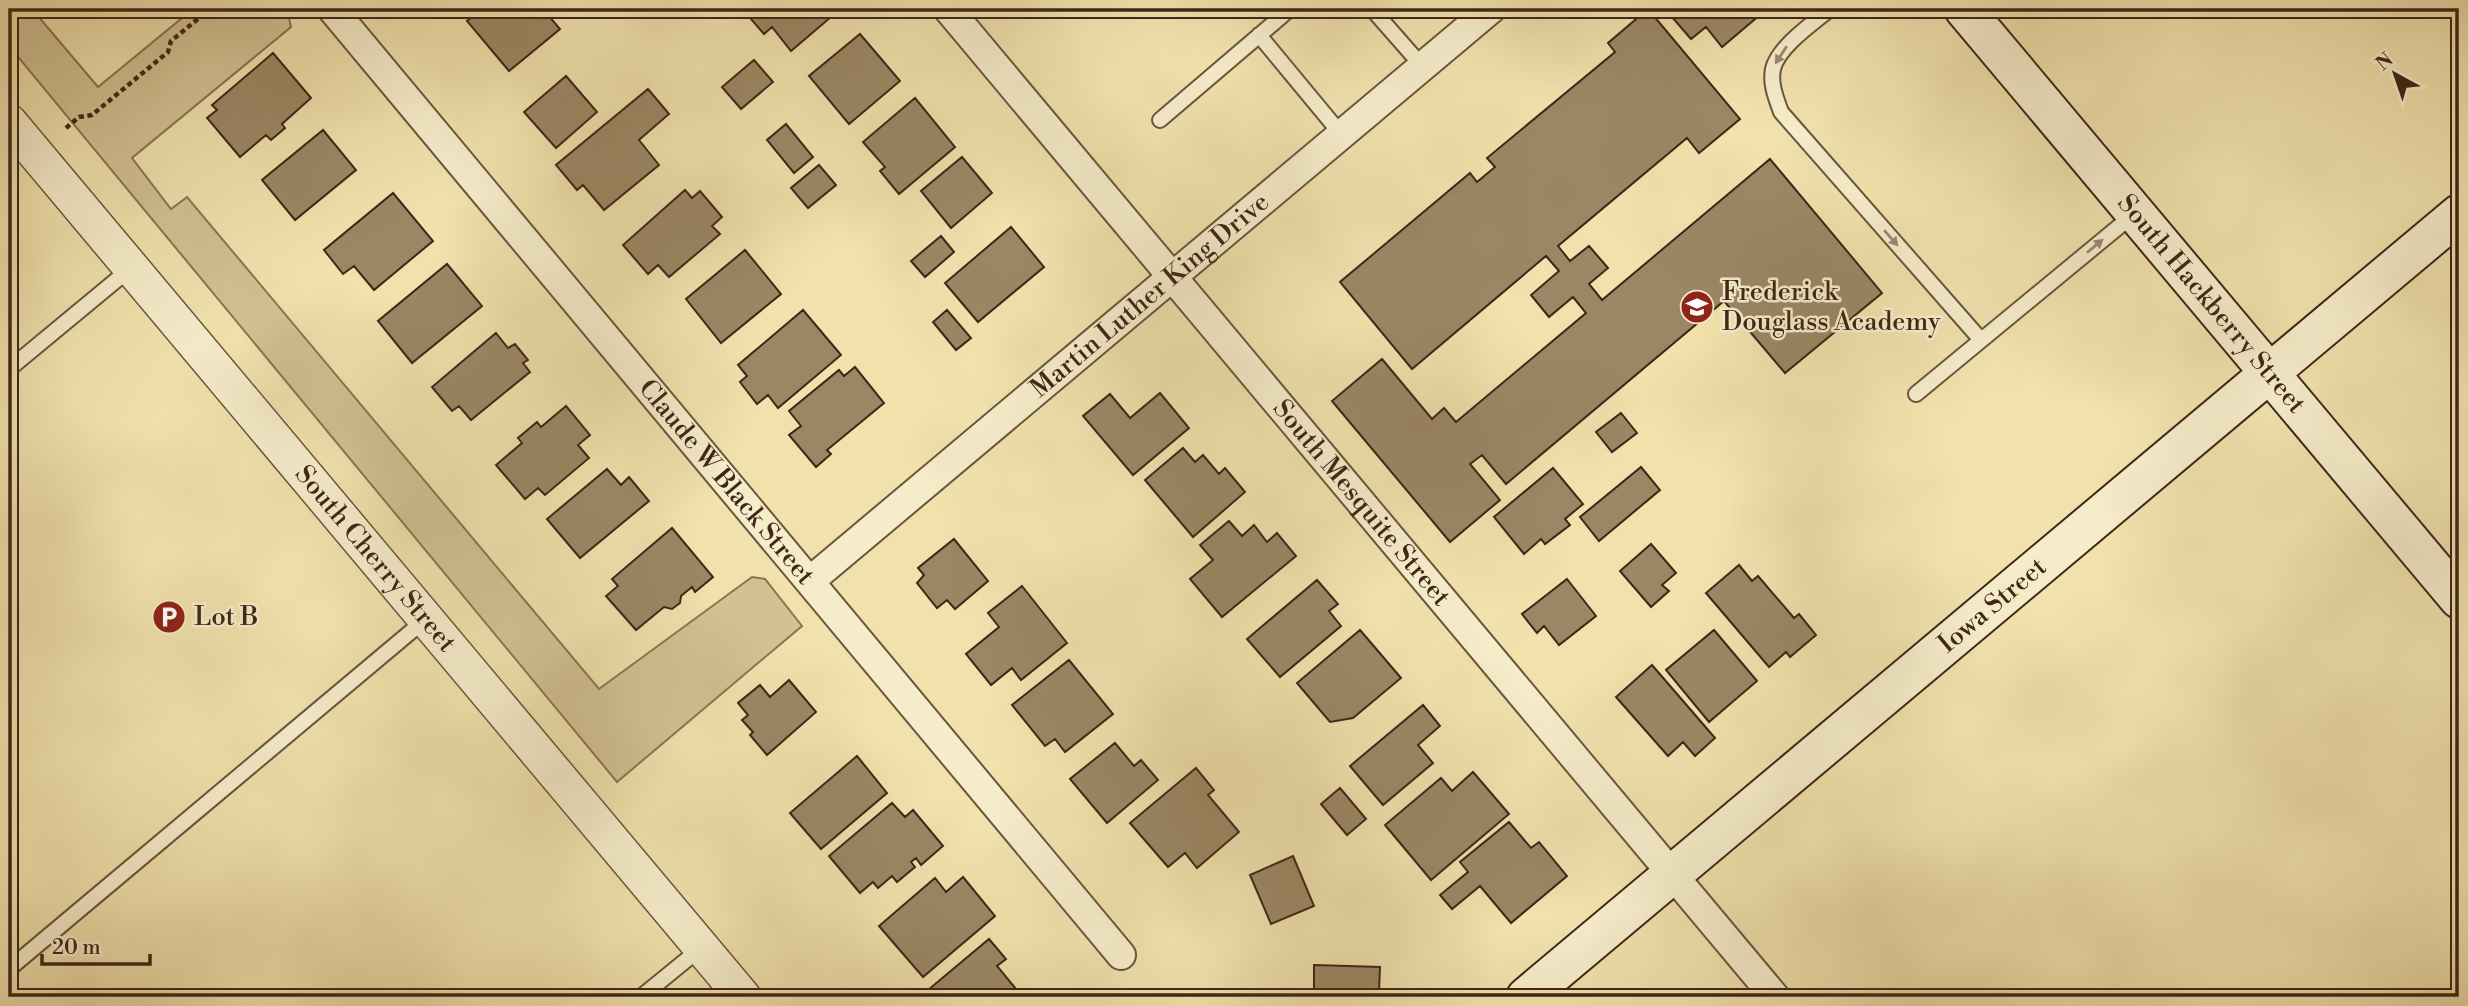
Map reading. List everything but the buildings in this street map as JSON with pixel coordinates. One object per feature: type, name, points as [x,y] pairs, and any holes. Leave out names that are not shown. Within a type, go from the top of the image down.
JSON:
[{"type":"main road","name":"South Hackberry Street","points":[[1964,9],[2459,598]]},
{"type":"main road","name":"Iowa Street","points":[[1526,997],[2459,214]]},
{"type":"street","name":"Claude W Black Street","points":[[332,9],[1121,955]]},
{"type":"street","name":"South Mesquite Street","points":[[948,9],[1775,997]]},
{"type":"street","name":"Martin Luther King Drive","points":[[810,581],[1491,9]]},
{"type":"street","name":"South Cherry Street","points":[[9,122],[743,997]]},
{"type":"lane","points":[[1160,120],[1290,9]]},
{"type":"lane","points":[[1372,9],[1422,66]]},
{"type":"lane","points":[[1830,9],[1786,47],[1773,67],[1773,90],[1781,112],[1982,340]]},
{"type":"lane","points":[[1259,35],[1341,134]]},
{"type":"lane","points":[[1916,394],[2136,213]]},
{"type":"lane","points":[[9,369],[131,268]]},
{"type":"lane","points":[[9,969],[426,619]]},
{"type":"lane","points":[[641,997],[702,948]]},
{"type":"path","points":[[66,128],[79,117],[92,115],[168,52],[171,41],[210,9]]},
{"type":"shaded area","points":[[9,9],[32,9],[98,87],[193,9],[287,9],[291,27],[132,158],[171,209],[187,197],[599,689],[752,577],[765,579],[802,626],[617,782],[9,46]]},
{"type":"place","name":"Frederick Douglass Academy","points":[[1697,307]]},
{"type":"place","name":"Lot B","points":[[169,617]]}]
